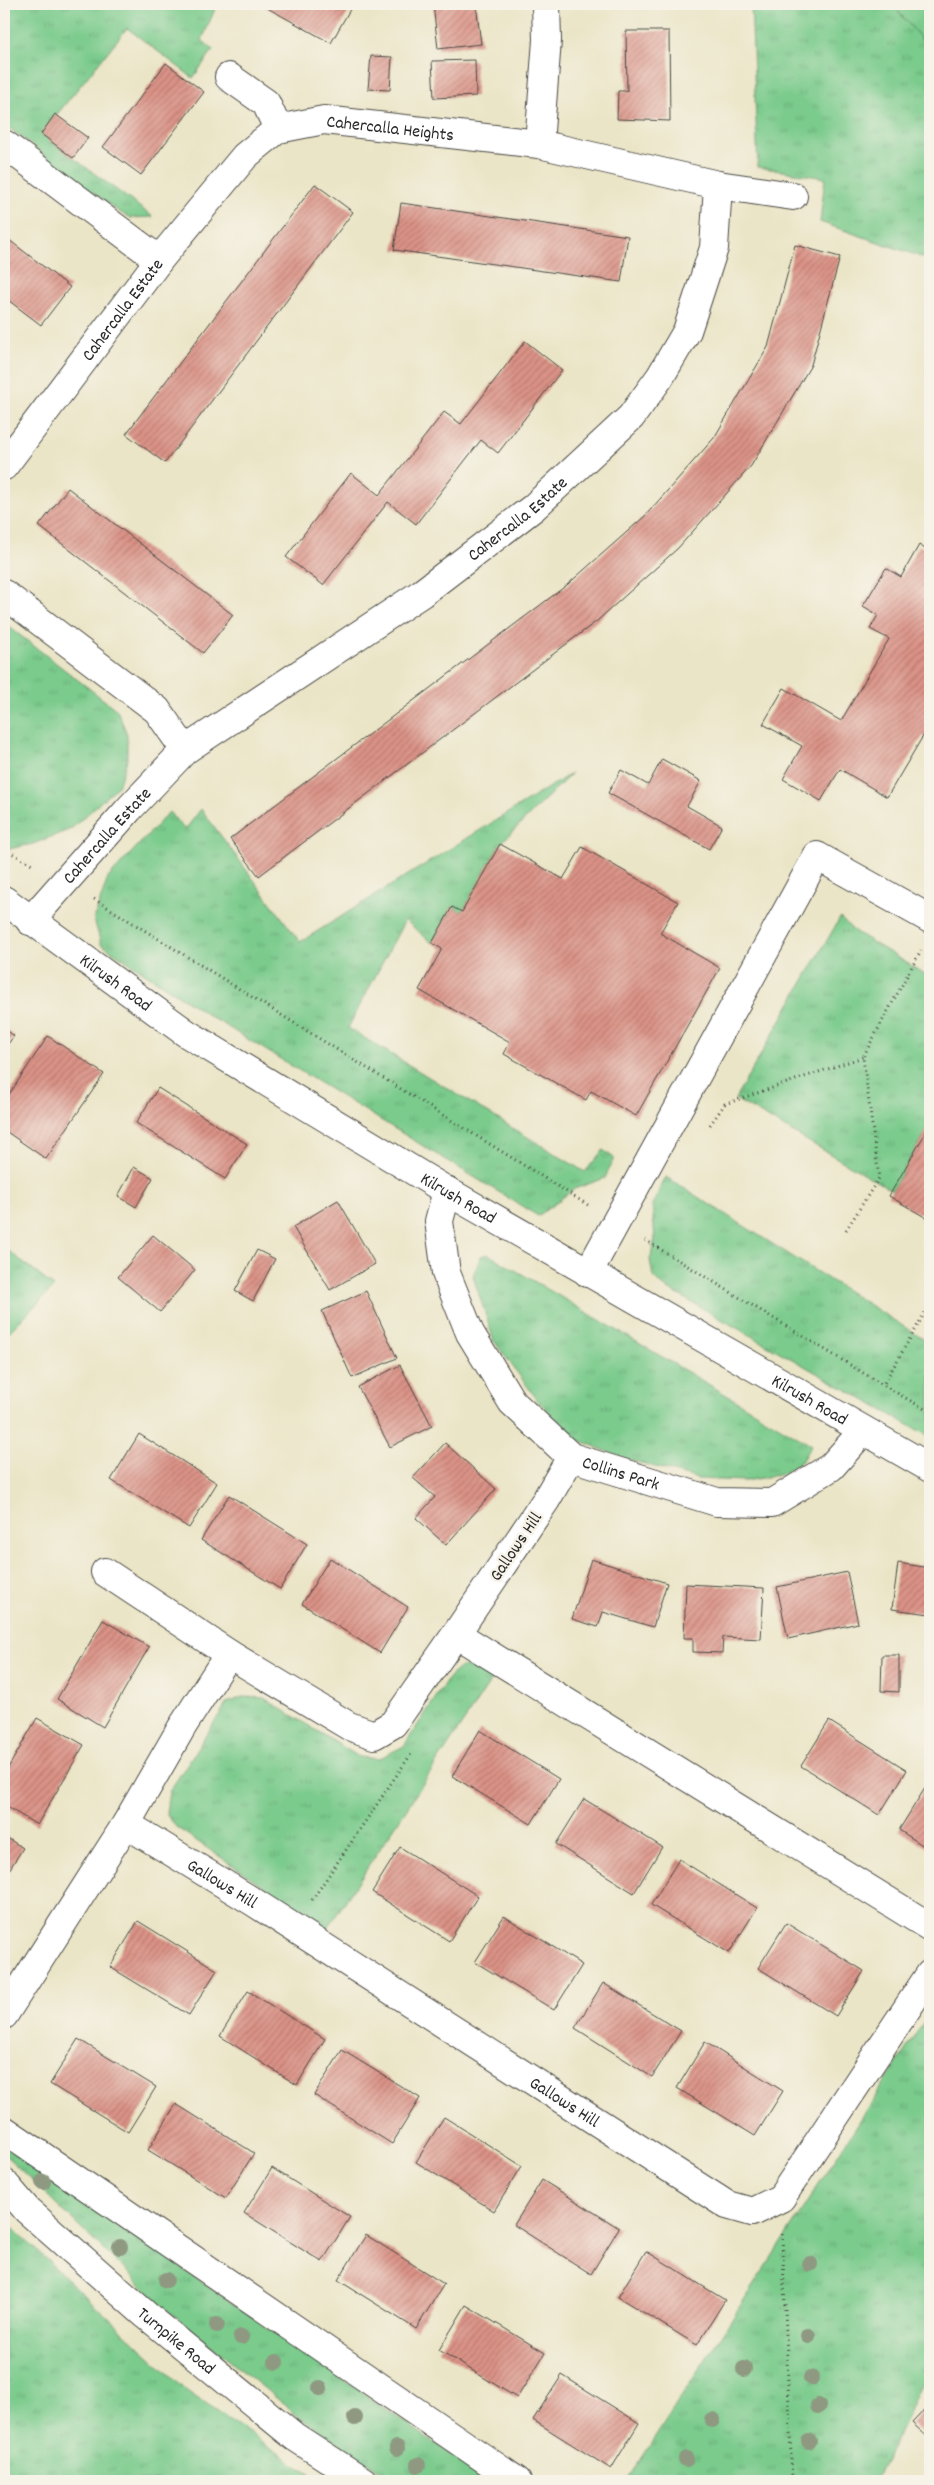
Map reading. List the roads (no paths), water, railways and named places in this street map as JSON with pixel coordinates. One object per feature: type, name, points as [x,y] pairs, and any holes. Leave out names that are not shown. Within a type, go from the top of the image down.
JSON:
[{"type":"street","points":[[546,4],[547,40],[539,144],[718,185],[793,196]]},
{"type":"street","points":[[229,76],[266,103],[278,130]]},
{"type":"street","name":"Cahercalla Heights","points":[[159,260],[244,156],[278,130],[324,120],[539,144]]},
{"type":"street","name":"Cahercalla Estate","points":[[4,144],[159,260],[4,466]]},
{"type":"street","name":"Cahercalla Estate","points":[[30,921],[185,750],[422,593],[534,508],[631,417],[660,378],[687,331],[714,248],[718,185]]},
{"type":"street","points":[[4,594],[157,710],[185,750]]},
{"type":"street","points":[[588,1273],[817,856],[930,919]]},
{"type":"street","name":"Kilrush Road","points":[[4,900],[30,921],[186,1033],[447,1191],[930,1468]]},
{"type":"street","name":"Collins Park","points":[[447,1191],[439,1221],[446,1273],[470,1333],[512,1402],[572,1457],[717,1502],[772,1503],[830,1467],[863,1431]]},
{"type":"street","name":"Gallows Hill","points":[[104,1572],[229,1654],[348,1726],[374,1735],[393,1724],[546,1500],[572,1457]]},
{"type":"street","points":[[456,1634],[930,1927]]},
{"type":"street","points":[[4,2014],[126,1824],[182,1726],[229,1654]]},
{"type":"street","name":"Gallows Hill","points":[[126,1824],[293,1928],[727,2205],[752,2212],[781,2198],[930,1974]]},
{"type":"street","points":[[4,2130],[517,2481]]},
{"type":"street","name":"Turnpike Road","points":[[4,2183],[27,2210],[146,2315],[295,2437],[363,2481]]}]
